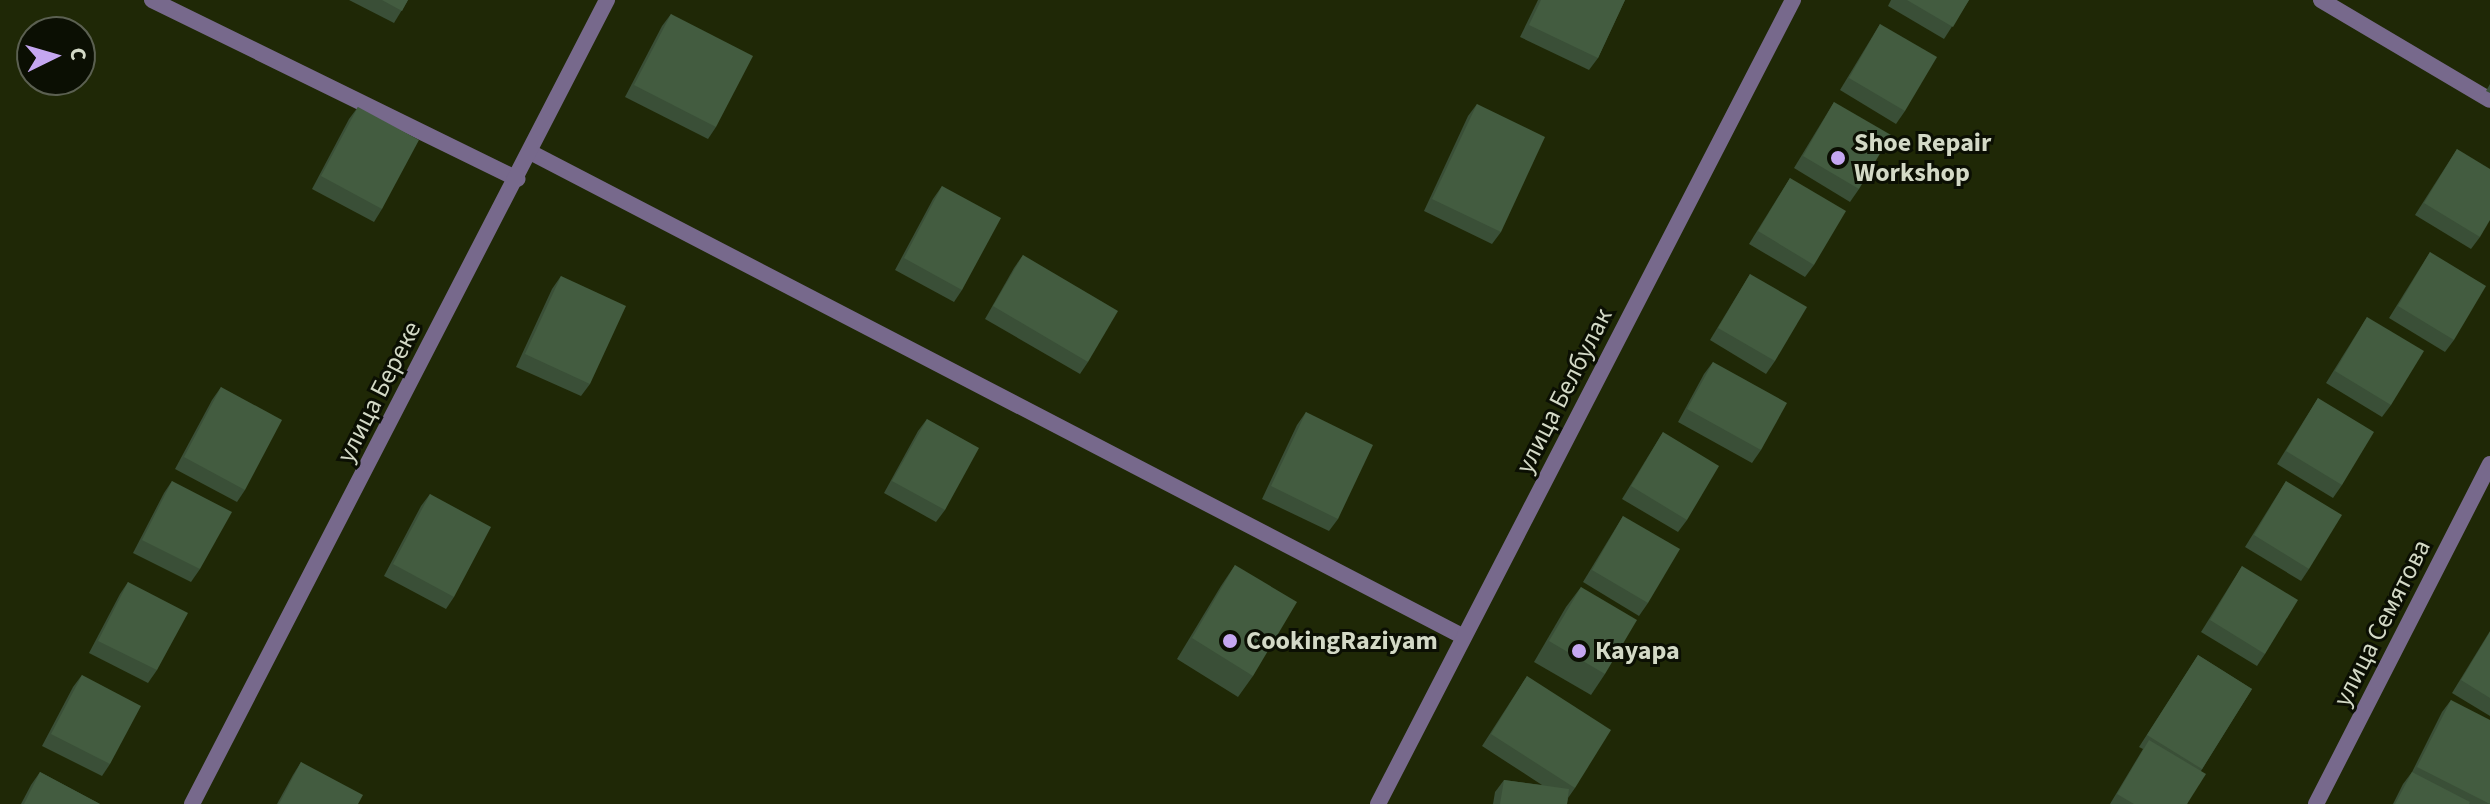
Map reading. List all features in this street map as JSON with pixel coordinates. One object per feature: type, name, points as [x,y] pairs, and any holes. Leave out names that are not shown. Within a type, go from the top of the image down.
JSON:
[{"type":"street","points":[[152,0],[517,179]]},
{"type":"street","name":"улица Береке","points":[[192,804],[607,0]]},
{"type":"street","name":"улица Белбулак","points":[[1378,804],[1793,0]]},
{"type":"street","points":[[2321,0],[2490,100]]},
{"type":"street","points":[[530,152],[1464,637]]},
{"type":"street","name":"улица Семятова","points":[[2316,804],[2490,464]]},
{"type":"building","points":[[382,0],[408,0],[402,11]]},
{"type":"building","points":[[1541,0],[1625,0],[1598,58],[1529,25]]},
{"type":"building","points":[[1907,0],[1969,0],[1953,27]]},
{"type":"building","points":[[671,14],[753,56],[716,127],[634,85]]},
{"type":"building","points":[[1880,24],[1937,57],[1905,111],[1849,78]]},
{"type":"building","name":"Shoe Repair Workshop","points":[[1834,102],[1891,135],[1859,189],[1803,156]]},
{"type":"building","points":[[1477,104],[1545,137],[1501,232],[1432,199]]},
{"type":"building","points":[[358,107],[419,140],[382,209],[321,176]]},
{"type":"building","points":[[2457,149],[2490,169],[2490,220],[2480,237],[2424,203]]},
{"type":"building","points":[[1790,178],[1846,211],[1814,265],[1758,231]]},
{"type":"building","points":[[942,186],[1001,218],[962,290],[904,258]]},
{"type":"building","points":[[2430,252],[2486,286],[2454,340],[2398,306]]},
{"type":"building","points":[[1023,255],[1118,311],[1088,362],[993,306]]},
{"type":"building","points":[[1750,274],[1807,307],[1775,361],[1718,328]]},
{"type":"building","points":[[561,276],[626,306],[590,384],[525,354]]},
{"type":"building","points":[[2367,317],[2424,351],[2391,405],[2335,371]]},
{"type":"building","points":[[1713,362],[1787,403],[1761,450],[1687,409]]},
{"type":"building","points":[[221,387],[282,420],[245,490],[184,457]]},
{"type":"building","points":[[2318,398],[2374,432],[2342,485],[2286,451]]},
{"type":"building","points":[[1306,412],[1373,445],[1338,519],[1271,486]]},
{"type":"building","points":[[927,419],[979,448],[945,510],[892,481]]},
{"type":"building","points":[[1663,432],[1719,466],[1687,520],[1631,486]]},
{"type":"building","points":[[172,481],[232,512],[200,569],[142,540]]},
{"type":"building","points":[[2286,481],[2342,515],[2309,569],[2254,535]]},
{"type":"building","points":[[430,494],[491,527],[454,597],[393,564]]},
{"type":"building","points":[[1623,516],[1680,549],[1648,603],[1592,570]]},
{"type":"building","name":"CookingRaziyam","points":[[1235,565],[1297,602],[1253,676],[1192,638]]},
{"type":"building","points":[[2242,566],[2298,600],[2265,654],[2210,620]]},
{"type":"building","points":[[128,582],[188,613],[157,670],[98,641]]},
{"type":"building","points":[[1581,587],[1637,620],[1605,674],[1549,641]]},
{"type":"building","points":[[2490,632],[2490,698],[2461,680]]},
{"type":"building","points":[[2198,655],[2252,689],[2202,769],[2147,735]]},
{"type":"building","points":[[82,675],[141,706],[110,764],[51,734]]},
{"type":"building","points":[[1527,676],[1611,730],[1575,788],[1491,734]]},
{"type":"building","points":[[2451,700],[2490,720],[2490,804],[2417,767]]},
{"type":"building","points":[[2149,740],[2206,774],[2187,804],[2134,804],[2117,794]]},
{"type":"building","points":[[301,762],[363,795],[358,804],[279,804]]},
{"type":"building","points":[[40,772],[100,804],[24,804]]},
{"type":"building","points":[[2412,772],[2470,802],[2469,804],[2395,804]]},
{"type":"building","points":[[1504,780],[1569,789],[1567,804],[1500,804]]},
{"type":"place","name":"Shoe Repair Workshop","points":[[1838,158]]},
{"type":"place","name":"CookingRaziyam","points":[[1230,641]]},
{"type":"place","name":"Кауара","points":[[1579,651]]}]
